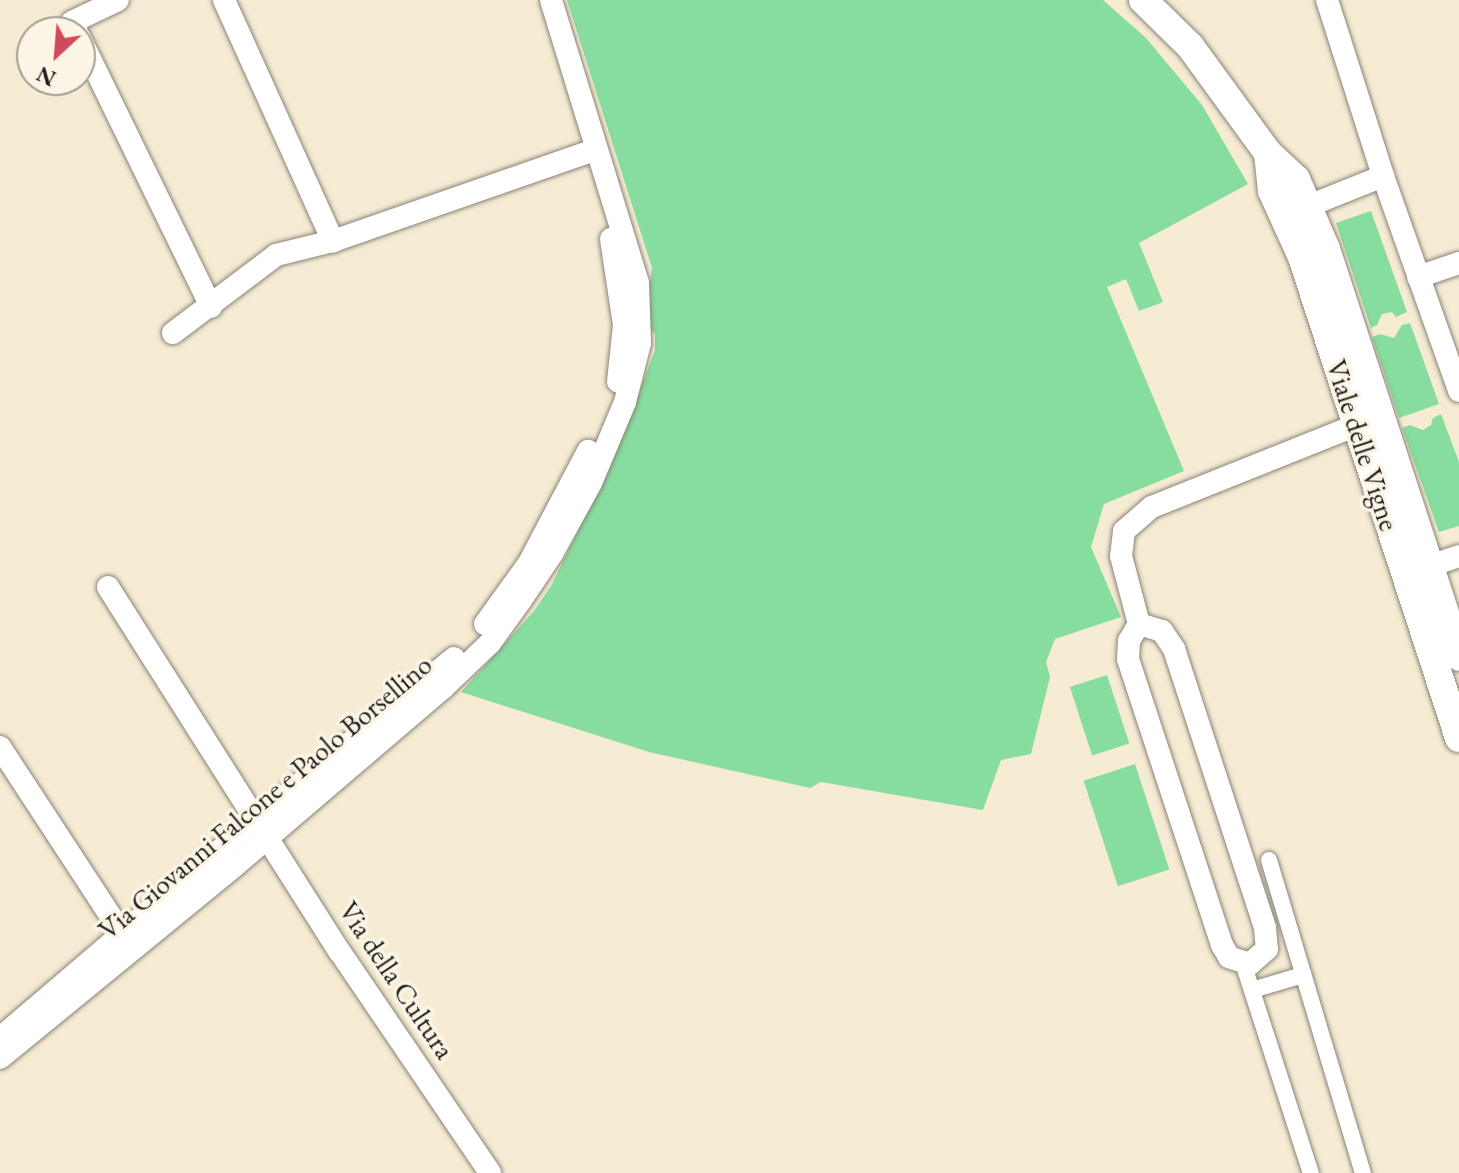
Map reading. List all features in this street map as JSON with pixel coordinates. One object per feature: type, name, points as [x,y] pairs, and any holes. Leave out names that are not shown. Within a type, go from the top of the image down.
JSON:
[{"type":"street","points":[[85,16],[118,0]]},
{"type":"street","points":[[224,0],[333,241]]},
{"type":"street","name":"Via Giovanni Falcone e Paolo Borsellino","points":[[0,1038],[127,941],[263,827],[443,688],[480,652],[541,557],[618,382],[624,325],[616,234],[567,70],[539,0]]},
{"type":"street","name":"Via Giovanni Falcone e Paolo Borsellino","points":[[551,0],[588,152],[616,234]]},
{"type":"street","name":"Viale delle Vigne","points":[[1143,0],[1190,46],[1268,153],[1272,191],[1296,212],[1326,249],[1418,570],[1459,738]]},
{"type":"street","points":[[1327,0],[1383,176],[1459,391]]},
{"type":"street","points":[[96,71],[211,307]]},
{"type":"street","points":[[173,333],[276,255],[333,241],[588,152]]},
{"type":"street","points":[[1296,212],[1383,176]]},
{"type":"street","name":"Viale delle Vigne","points":[[1296,212],[1302,257],[1355,426],[1459,657]]},
{"type":"street","points":[[1418,277],[1459,263]]},
{"type":"street","points":[[1139,624],[1162,631],[1174,649],[1265,928],[1267,949],[1250,964],[1229,957],[1222,945],[1128,659],[1129,641],[1139,624],[1121,556],[1124,531],[1152,507],[1355,426]]},
{"type":"street","points":[[1418,570],[1459,556]]},
{"type":"street","name":"Via della Cultura","points":[[108,587],[340,952],[490,1173]]},
{"type":"street","points":[[0,747],[127,941]]},
{"type":"street","points":[[1269,860],[1363,1173]]},
{"type":"street","name":"Via Giovanni Falcone e Paolo Borsellino","points":[[0,1058],[127,941]]},
{"type":"street","points":[[1243,963],[1311,1173]]},
{"type":"street","points":[[1252,990],[1303,975]]},
{"type":"green space","points":[[567,0],[1103,0],[1146,38],[1202,105],[1248,184],[1139,243],[1163,302],[1139,311],[1126,279],[1107,287],[1184,471],[1104,504],[1091,547],[1121,617],[1055,639],[1046,662],[1050,677],[1031,754],[1001,760],[983,810],[821,782],[810,788],[649,752],[461,692],[534,611],[551,586],[614,458],[655,350],[655,335],[645,321],[652,268]]},
{"type":"green space","points":[[1371,211],[1407,312],[1396,317],[1392,312],[1382,314],[1377,325],[1371,328],[1336,223]]},
{"type":"green space","points":[[1410,323],[1439,404],[1399,418],[1372,337],[1380,334],[1394,338],[1402,325]]},
{"type":"green space","points":[[1441,414],[1459,462],[1459,526],[1439,532],[1402,428],[1410,425],[1423,430]]},
{"type":"green space","points":[[1107,675],[1129,743],[1092,756],[1070,687]]},
{"type":"green space","points":[[1135,764],[1169,870],[1118,886],[1084,781]]}]
